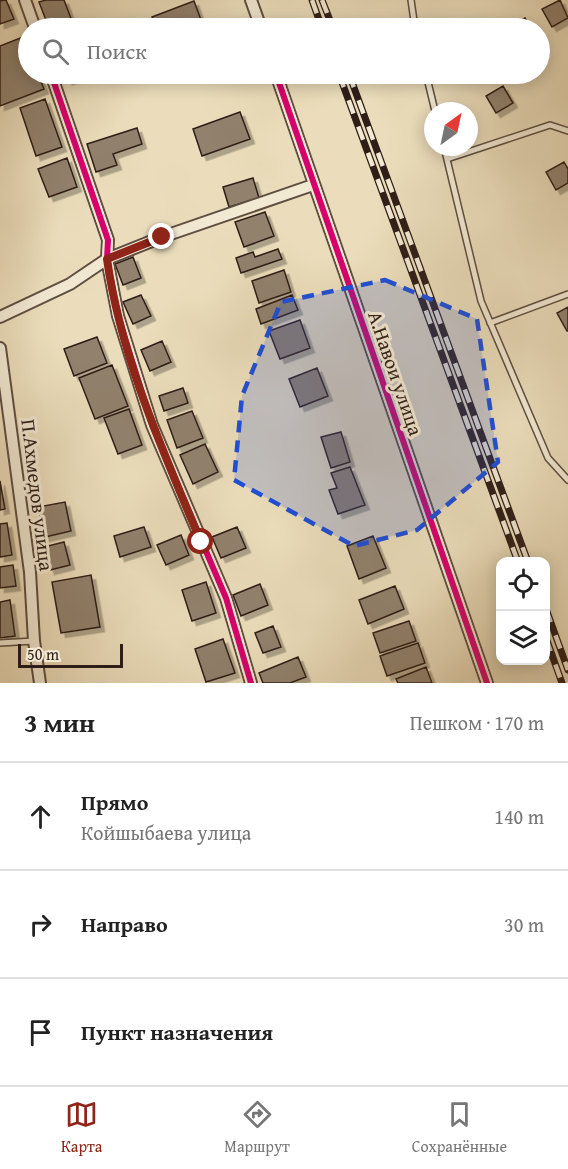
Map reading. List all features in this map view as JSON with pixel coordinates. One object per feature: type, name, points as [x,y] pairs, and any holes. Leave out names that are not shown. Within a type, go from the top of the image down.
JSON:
[{"type":"street","points":[[25,0],[31,18]]},
{"type":"street","points":[[251,0],[257,18]]},
{"type":"street","points":[[54,84],[108,240],[107,259],[118,316],[152,425],[226,598],[251,683]]},
{"type":"street","name":"А.Навои улица","points":[[279,84],[487,683]]},
{"type":"street","points":[[0,317],[70,284],[107,259],[162,237],[313,185]]},
{"type":"street","name":"П.Ахмедов улица","points":[[0,348],[30,572],[34,641],[40,683]]},
{"type":"lane","points":[[411,0],[414,18]]},
{"type":"lane","points":[[428,84],[433,102]]},
{"type":"lane","points":[[447,159],[550,125],[568,131]]},
{"type":"lane","points":[[446,156],[481,301],[548,458],[568,479]]},
{"type":"lane","points":[[490,323],[568,294]]},
{"type":"lane","points":[[0,643],[34,641]]},
{"type":"highlighted area","points":[[385,280],[477,319],[498,462],[417,530],[354,546],[234,480],[242,396],[281,302]]},
{"type":"building","points":[[6,0],[14,19],[0,24],[0,1]]},
{"type":"building","points":[[64,0],[71,18],[45,18],[39,2]]},
{"type":"building","points":[[560,0],[568,18],[552,27],[550,18],[547,18],[542,9]]},
{"type":"building","points":[[194,1],[200,18],[152,18]]},
{"type":"building","points":[[18,39],[18,84],[42,84],[44,89],[0,106],[0,46]]},
{"type":"building","points":[[503,86],[513,103],[496,113],[486,96]]},
{"type":"building","points":[[45,99],[62,147],[36,156],[20,108]]},
{"type":"building","points":[[240,112],[250,139],[202,156],[193,129]]},
{"type":"building","points":[[137,128],[142,144],[113,154],[117,165],[96,172],[87,144]]},
{"type":"building","points":[[67,158],[77,187],[49,197],[38,169]]},
{"type":"building","points":[[564,162],[568,169],[568,183],[556,190],[546,172]]},
{"type":"building","points":[[253,178],[259,198],[229,207],[223,187]]},
{"type":"building","points":[[265,212],[274,236],[244,247],[235,222]]},
{"type":"building","points":[[278,249],[282,259],[241,273],[236,258],[253,252],[255,257]]},
{"type":"building","points":[[133,257],[141,278],[123,285],[115,264]]},
{"type":"building","points":[[284,270],[291,292],[259,303],[252,281]]},
{"type":"building","points":[[141,295],[151,316],[133,324],[123,302]]},
{"type":"building","points":[[292,295],[298,310],[261,324],[256,309]]},
{"type":"building","points":[[568,307],[568,331],[567,331],[557,313]]},
{"type":"building","points":[[300,320],[310,348],[280,359],[269,331]]},
{"type":"building","points":[[97,337],[107,363],[74,376],[64,349]]},
{"type":"building","points":[[162,341],[171,362],[150,371],[141,350]]},
{"type":"building","points":[[112,365],[128,406],[95,419],[79,378]]},
{"type":"building","points":[[317,368],[328,396],[300,407],[289,379]]},
{"type":"building","points":[[183,388],[188,403],[164,411],[159,396]]},
{"type":"building","points":[[129,409],[142,445],[118,454],[104,418]]},
{"type":"building","points":[[192,411],[203,438],[177,448],[167,420]]},
{"type":"building","points":[[341,432],[350,462],[331,468],[321,437]]},
{"type":"building","points":[[205,444],[218,472],[193,484],[180,455]]},
{"type":"building","points":[[350,467],[365,505],[338,514],[329,490],[337,488],[331,473]]},
{"type":"building","points":[[0,481],[5,509],[0,510]]},
{"type":"building","points":[[65,502],[71,531],[45,537],[38,507]]},
{"type":"building","points":[[7,523],[12,555],[0,557],[0,524]]},
{"type":"building","points":[[144,527],[151,547],[120,557],[114,536]]},
{"type":"building","points":[[237,527],[246,548],[221,558],[212,537]]},
{"type":"building","points":[[181,535],[189,555],[166,565],[157,545]]},
{"type":"building","points":[[373,536],[386,568],[359,579],[347,546]]},
{"type":"building","points":[[64,542],[70,565],[50,570],[44,547]]},
{"type":"building","points":[[13,565],[16,586],[0,588],[0,567]]},
{"type":"building","points":[[91,575],[100,627],[61,633],[52,582]]},
{"type":"building","points":[[206,582],[216,613],[192,621],[182,590]]},
{"type":"building","points":[[260,584],[268,605],[241,616],[233,595]]},
{"type":"building","points":[[395,586],[404,609],[368,624],[359,600]]},
{"type":"building","points":[[10,600],[15,636],[0,638],[0,602]]},
{"type":"building","points":[[409,621],[416,641],[380,653],[373,633]]},
{"type":"building","points":[[273,626],[281,647],[263,653],[255,633]]},
{"type":"building","points":[[223,639],[235,673],[206,682],[195,649]]},
{"type":"building","points":[[418,643],[425,663],[387,676],[380,656]]},
{"type":"building","points":[[298,657],[306,677],[290,683],[263,683],[259,673]]},
{"type":"building","points":[[426,667],[432,683],[398,683],[396,679]]},
{"type":"railway","points":[[312,0],[318,18]]},
{"type":"railway","points":[[322,0],[329,18]]},
{"type":"railway","points":[[343,84],[516,557]]},
{"type":"railway","points":[[353,84],[526,557]]},
{"type":"railway","points":[[547,611],[568,670]]},
{"type":"railway","points":[[550,649],[562,683]]},
{"type":"cycle path","points":[[54,84],[108,240],[107,259],[118,316],[152,425],[226,598],[251,683]]},
{"type":"cycle path","points":[[279,84],[487,683]]},
{"type":"route","points":[[162,237],[107,259],[118,316],[152,425],[201,542]]}]
